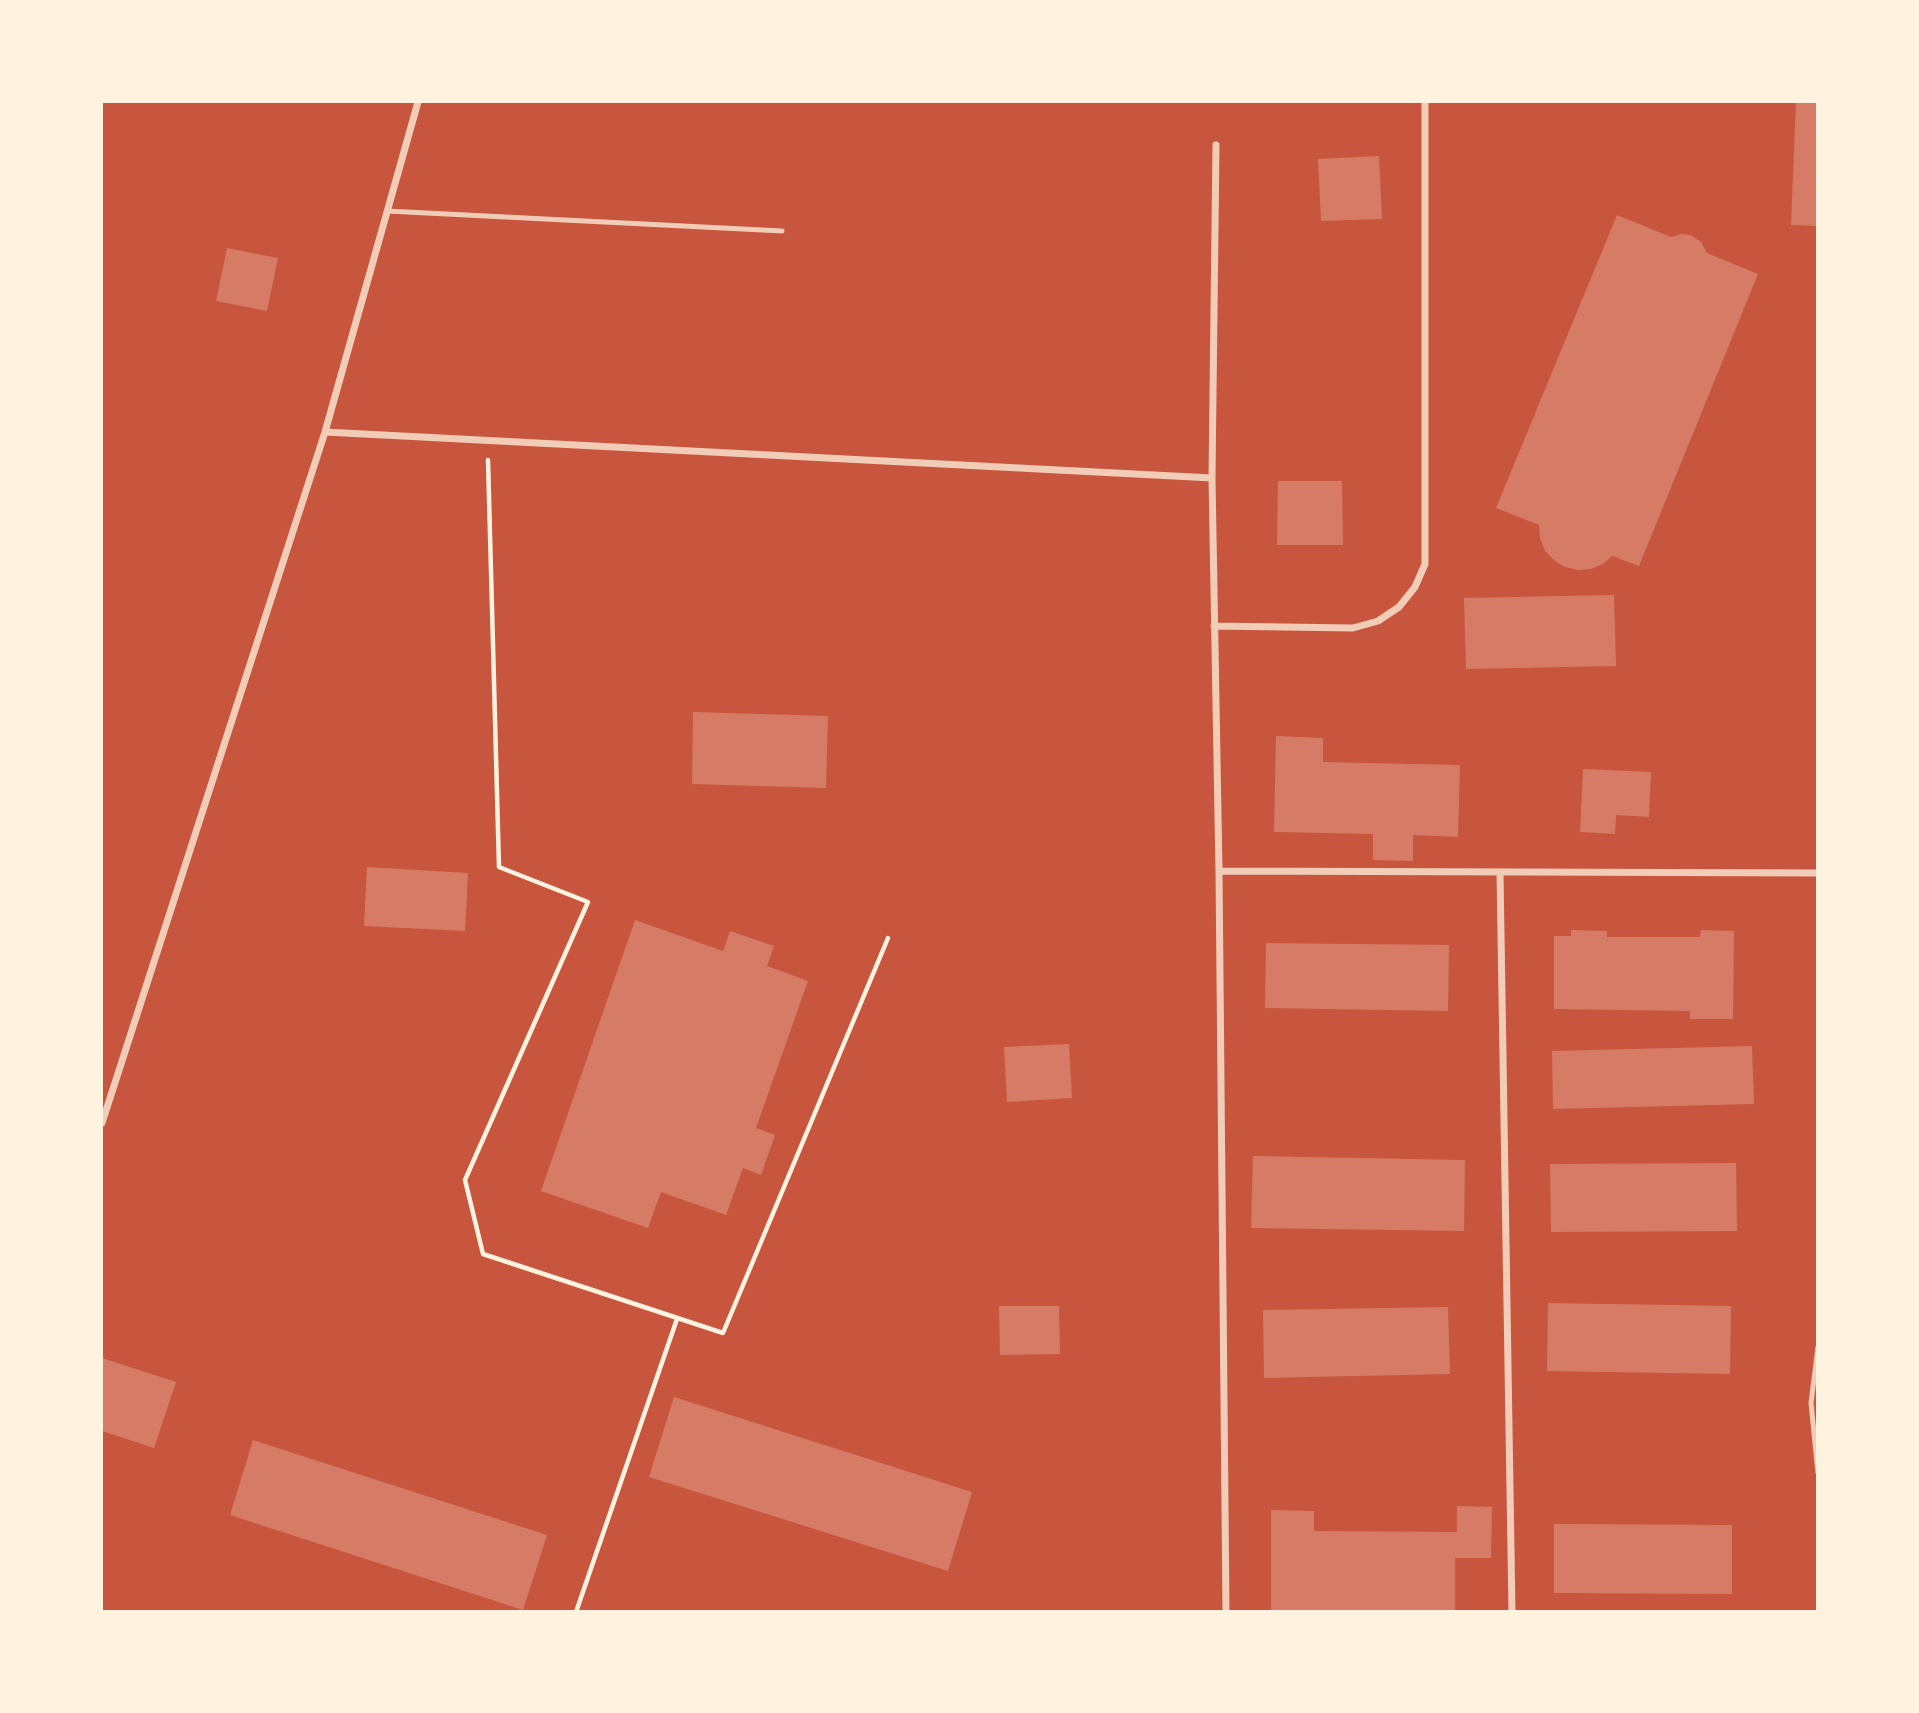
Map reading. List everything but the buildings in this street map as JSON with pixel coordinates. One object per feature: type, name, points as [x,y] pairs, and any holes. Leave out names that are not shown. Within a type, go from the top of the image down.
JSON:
[{"type":"street","points":[[102,1123],[325,432],[418,102]]},
{"type":"street","points":[[1214,626],[1353,628],[1378,621],[1399,607],[1415,587],[1425,564],[1424,102]]},
{"type":"street","points":[[1216,145],[1212,478],[1219,871],[1226,1612]]},
{"type":"street","points":[[325,432],[1212,478]]},
{"type":"street","points":[[1219,871],[1818,873]]},
{"type":"street","points":[[1500,872],[1512,1612]]},
{"type":"lane","points":[[387,211],[782,231]]},
{"type":"lane","points":[[1818,1347],[1811,1403],[1818,1473]]},
{"type":"path","points":[[487,440],[499,867],[588,902],[465,1180],[483,1254],[723,1333],[888,939]]},
{"type":"path","points":[[576,1612],[677,1319]]}]
